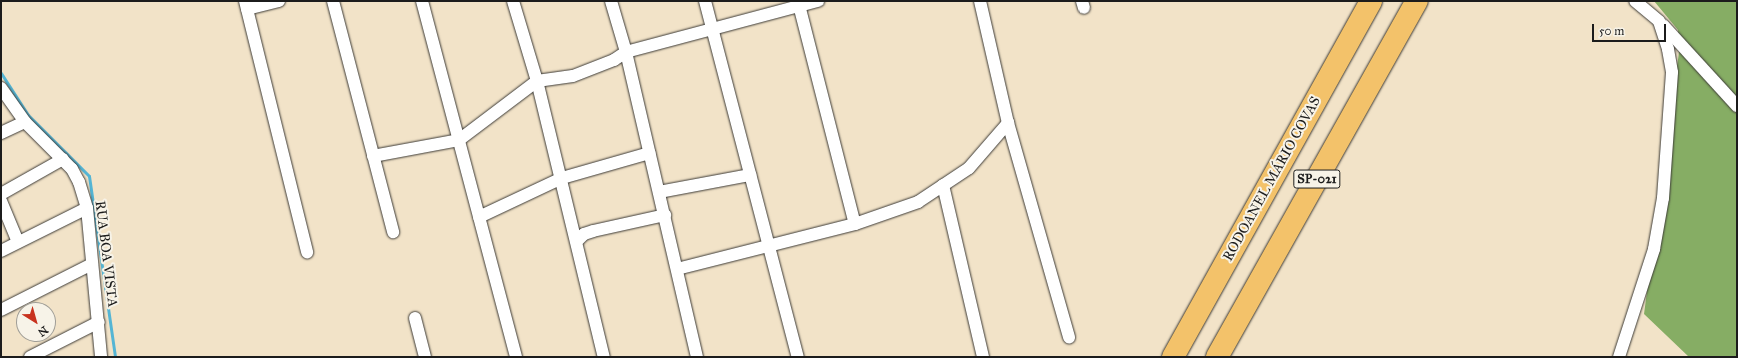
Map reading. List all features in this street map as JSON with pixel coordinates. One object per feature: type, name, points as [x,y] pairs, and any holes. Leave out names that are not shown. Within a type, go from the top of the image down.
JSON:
[{"type":"highway","name":"RODOANEL MÁRIO COVAS","points":[[1173,357],[1371,1]]},
{"type":"highway","name":"SP-021","points":[[1217,357],[1417,1]]},
{"type":"street","points":[[279,1],[246,5],[308,252]]},
{"type":"street","points":[[333,1],[393,232]]},
{"type":"street","points":[[422,1],[516,357]]},
{"type":"street","points":[[513,1],[537,81],[562,178],[604,357]]},
{"type":"street","points":[[611,1],[626,52],[698,357]]},
{"type":"street","points":[[706,1],[712,30],[798,357]]},
{"type":"street","points":[[373,156],[459,140],[537,81],[572,76],[614,60],[626,52],[712,30],[799,4],[818,1]]},
{"type":"street","points":[[980,1],[1008,123],[1069,337]]},
{"type":"street","points":[[1635,1],[1659,21],[1737,106]]},
{"type":"street","points":[[799,4],[855,224]]},
{"type":"street","points":[[1619,357],[1654,249],[1663,198],[1672,72],[1668,48],[1659,21]]},
{"type":"street","name":"RUA BOA VISTA","points":[[1,88],[25,122],[63,159],[72,169],[79,182],[87,208],[99,322],[101,357]]},
{"type":"street","points":[[1,133],[25,122]]},
{"type":"street","points":[[677,269],[855,224],[918,202],[969,168],[1008,123]]},
{"type":"street","points":[[479,217],[562,178],[650,153]]},
{"type":"street","points":[[1,194],[63,159]]},
{"type":"street","points":[[659,192],[750,175]]},
{"type":"street","points":[[943,185],[983,357]]},
{"type":"street","points":[[1,201],[18,242]]},
{"type":"street","points":[[1,251],[87,208]]},
{"type":"street","points":[[576,241],[584,234],[593,231],[664,215]]},
{"type":"street","points":[[1,310],[92,264]]},
{"type":"street","points":[[416,318],[425,357]]},
{"type":"street","points":[[30,357],[99,322]]},
{"type":"green space","points":[[1654,1],[1737,1],[1737,357],[1689,357],[1644,314],[1679,52],[1678,30]]},
{"type":"waterway","points":[[1,73],[28,115],[89,176],[115,357]]}]
